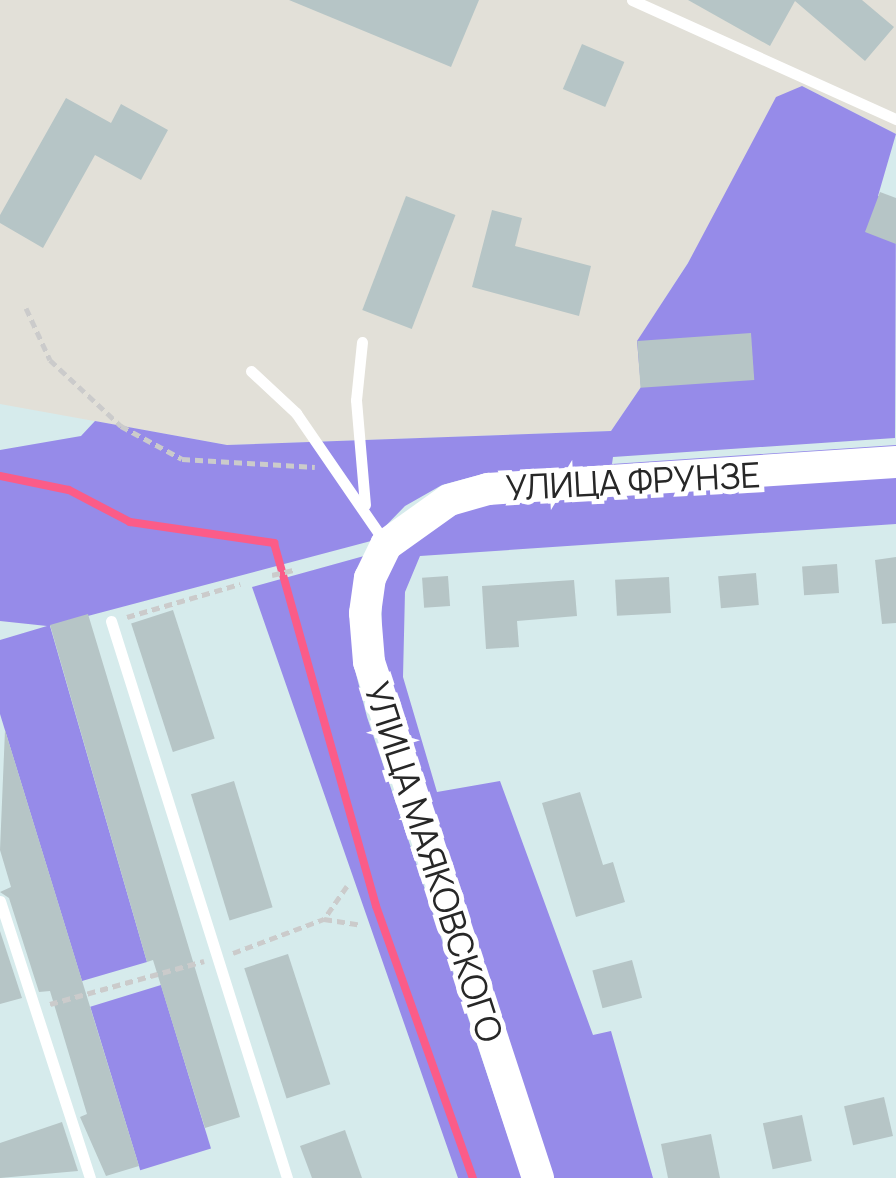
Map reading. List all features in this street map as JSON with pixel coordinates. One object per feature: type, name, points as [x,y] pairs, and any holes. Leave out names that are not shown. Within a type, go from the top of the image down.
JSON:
[{"type":"main road","name":"УЛИЦА ФРУНЗЕ","points":[[386,544],[449,500],[488,489],[896,462]]},
{"type":"main road","name":"УЛИЦА МАЯКОВСКОГО","points":[[386,544],[370,578],[365,613],[368,662],[538,1178]]},
{"type":"lane","points":[[632,0],[896,118]]},
{"type":"lane","points":[[362,342],[356,400],[364,505]]},
{"type":"lane","points":[[251,371],[296,413],[364,505],[386,544]]},
{"type":"lane","points":[[111,621],[287,1178]]},
{"type":"lane","points":[[0,901],[90,1178]]},
{"type":"path","points":[[26,308],[50,360],[121,426],[182,459],[333,468]]},
{"type":"path","points":[[272,575],[293,570]]},
{"type":"path","points":[[111,621],[240,584]]},
{"type":"path","points":[[324,919],[347,886]]},
{"type":"path","points":[[35,1008],[218,958],[324,919],[361,925]]},
{"type":"shaded area","points":[[0,0],[896,0],[896,134],[802,86],[638,340],[641,387],[611,431],[227,445],[0,404]]},
{"type":"shaded area","points":[[802,86],[896,134],[878,196],[896,202],[895,438],[613,457],[612,464],[896,445],[896,451],[483,474],[442,485],[405,506],[371,541],[50,626],[147,962],[82,981],[0,714],[0,640],[47,626],[0,621],[0,450],[81,436],[95,421],[227,445],[611,431],[641,387],[637,341],[688,263],[776,97]]},
{"type":"shaded area","points":[[896,475],[896,524],[420,556],[405,592],[403,677],[437,792],[500,781],[593,1035],[611,1031],[653,1178],[551,1178],[381,660],[382,584],[396,551],[453,513],[490,503]]},
{"type":"shaded area","points":[[364,556],[353,662],[367,717],[522,1178],[458,1178],[252,587]]},
{"type":"shaded area","points":[[161,985],[211,1149],[140,1170],[90,1007]]},
{"type":"building","points":[[289,0],[479,0],[451,67]]},
{"type":"building","points":[[688,0],[862,0],[894,27],[865,61],[795,1],[770,46]]},
{"type":"building","points":[[582,44],[624,62],[605,107],[563,89]]},
{"type":"building","points":[[66,98],[111,123],[121,104],[168,130],[141,180],[95,155],[43,248],[0,223],[0,215]]},
{"type":"building","points":[[880,192],[896,198],[896,244],[865,232]]},
{"type":"building","points":[[406,196],[455,215],[412,329],[362,310]]},
{"type":"building","points":[[492,210],[522,218],[515,246],[591,266],[579,316],[472,287]]},
{"type":"building","points":[[751,333],[754,380],[641,388],[637,341]]},
{"type":"building","points":[[896,557],[896,623],[882,624],[875,560]]},
{"type":"building","points":[[837,564],[839,593],[804,595],[802,566]]},
{"type":"building","points":[[756,573],[759,605],[721,608],[718,576]]},
{"type":"building","points":[[448,576],[450,606],[424,608],[422,578]]},
{"type":"building","points":[[669,577],[671,613],[617,616],[615,580]]},
{"type":"building","points":[[574,580],[577,616],[517,621],[519,647],[486,649],[482,586]]},
{"type":"building","points":[[173,610],[215,738],[173,752],[131,624]]},
{"type":"building","points":[[88,614],[240,1117],[205,1128],[153,960],[147,962],[50,625]]},
{"type":"building","points":[[5,730],[139,1166],[106,1176],[80,1117],[87,1114],[50,991],[39,992],[9,898],[0,892],[11,887],[0,850]]},
{"type":"building","points":[[234,781],[273,907],[230,920],[191,794]]},
{"type":"building","points":[[580,792],[603,865],[613,862],[625,902],[576,917],[542,803]]},
{"type":"building","points":[[0,931],[22,998],[0,1004]]},
{"type":"building","points":[[288,954],[330,1084],[287,1099],[244,968]]},
{"type":"building","points":[[632,960],[642,998],[602,1008],[592,971]]},
{"type":"building","points":[[884,1097],[893,1136],[853,1145],[844,1106]]},
{"type":"building","points":[[802,1115],[812,1161],[773,1169],[763,1123]]},
{"type":"building","points":[[62,1122],[78,1171],[0,1178],[0,1143]]},
{"type":"building","points":[[345,1130],[362,1178],[312,1178],[300,1146]]},
{"type":"building","points":[[711,1134],[720,1178],[668,1178],[661,1144]]},
{"type":"waterway","points":[[0,476],[69,490],[130,522],[274,543],[376,906],[473,1178]]}]
